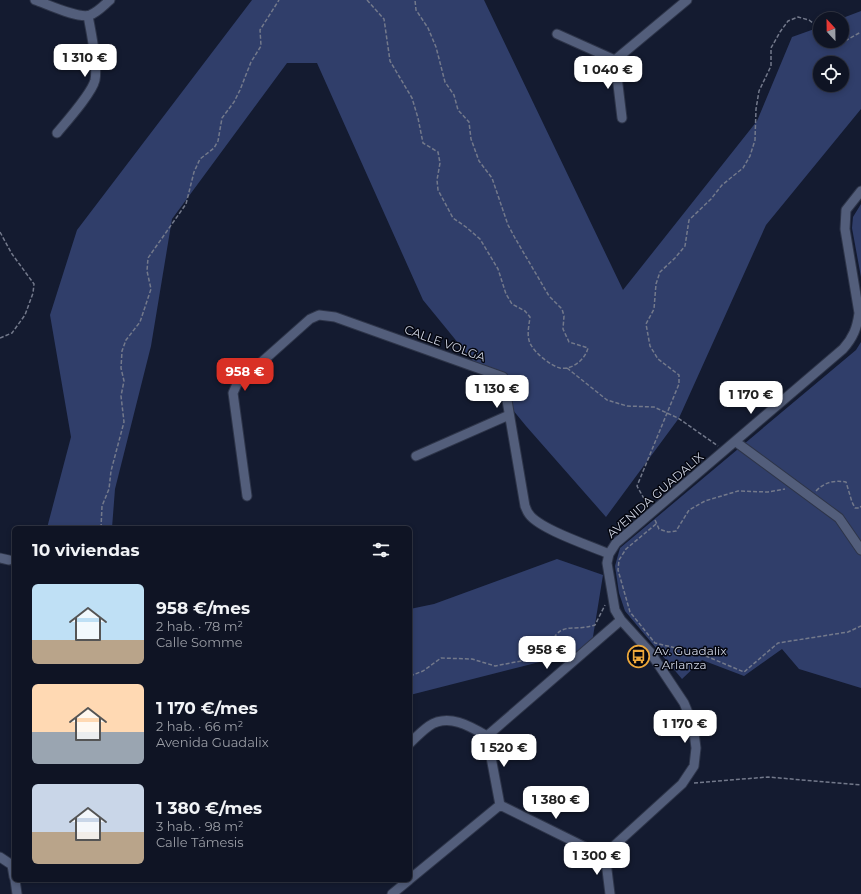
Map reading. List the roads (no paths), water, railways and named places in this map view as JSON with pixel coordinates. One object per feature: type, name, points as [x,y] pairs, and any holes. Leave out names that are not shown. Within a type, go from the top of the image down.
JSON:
[{"type":"street","points":[[35,0],[79,15],[88,16],[96,12],[110,0]]},
{"type":"street","points":[[615,60],[687,0]]},
{"type":"street","points":[[57,133],[90,91],[95,81],[92,36],[88,16]]},
{"type":"street","points":[[557,34],[615,60]]},
{"type":"street","points":[[615,60],[622,118]]},
{"type":"street","name":"AVENIDA GUADALIX","points":[[605,854],[682,784],[694,766],[696,748],[693,724],[684,703],[654,659],[621,620],[615,610],[607,563],[609,554],[616,543],[736,442],[852,340],[857,327],[859,313],[845,229],[846,210],[861,191]]},
{"type":"street","name":"CALLE VOLGA","points":[[246,496],[233,393],[237,384],[310,319],[319,315],[335,317],[503,377],[525,506],[528,514],[536,521],[551,529],[609,554]]},
{"type":"street","points":[[416,456],[509,415]]},
{"type":"street","points":[[736,442],[839,518],[861,550]]},
{"type":"street","points":[[487,736],[621,620]]},
{"type":"street","points":[[412,741],[429,725],[444,720],[464,723],[487,736],[500,804]]},
{"type":"street","points":[[500,804],[597,853],[605,854],[610,894]]},
{"type":"street","points":[[412,877],[500,804]]},
{"type":"street","points":[[0,857],[12,863]]},
{"type":"street","points":[[15,882],[18,894]]},
{"type":"street","points":[[392,894],[407,882]]},
{"type":"place","name":"Av. Guadalix - Arlanza","points":[[638,657]]}]
